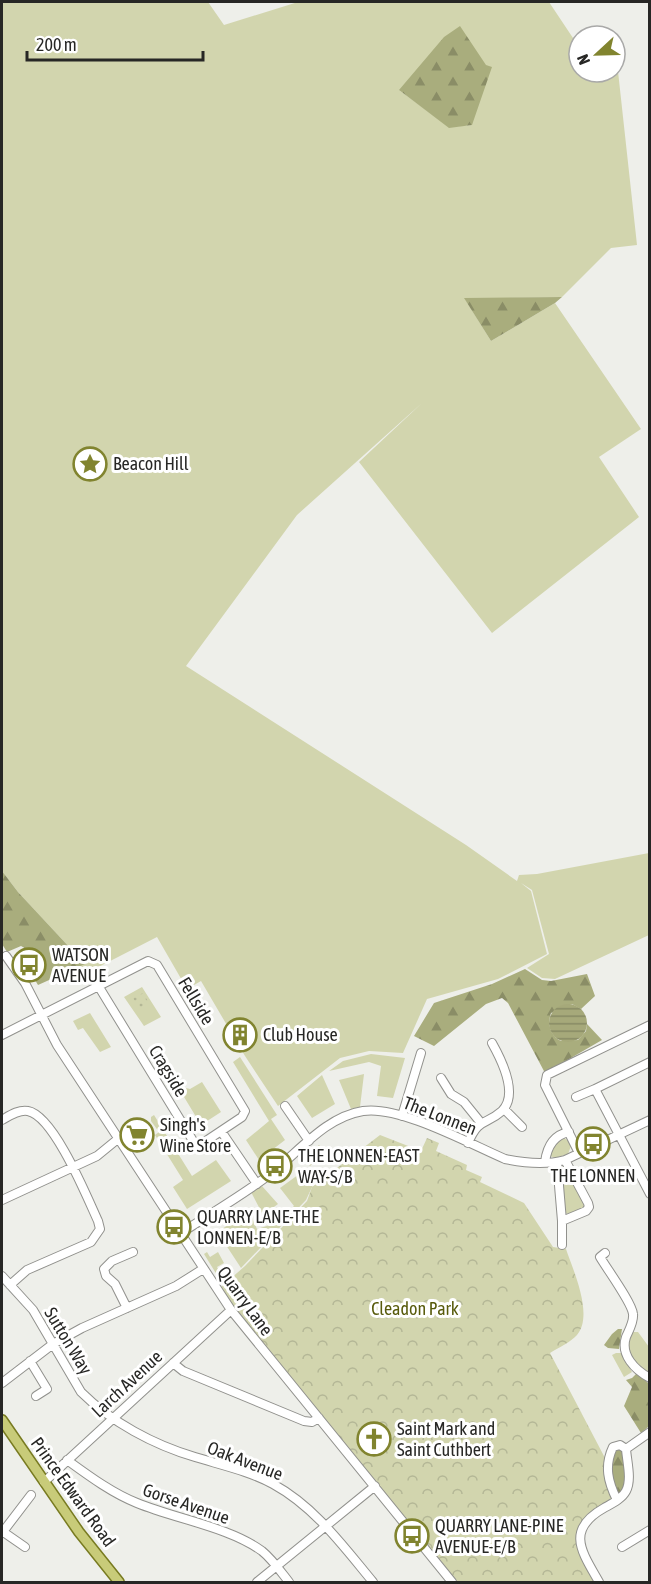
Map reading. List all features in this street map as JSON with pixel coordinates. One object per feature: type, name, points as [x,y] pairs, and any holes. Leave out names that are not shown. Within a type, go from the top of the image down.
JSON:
[{"type":"main road","name":"Prince Edward Road","points":[[2,1420],[44,1482],[119,1582]]},
{"type":"street","name":"Quarry Lane","points":[[6,956],[24,981],[57,1045],[231,1310],[452,1582]]},
{"type":"street","name":"Fellside","points":[[99,987],[148,961],[157,965],[245,1111],[242,1116],[221,1131]]},
{"type":"street","points":[[2,1035],[99,987]]},
{"type":"street","name":"Cragside","points":[[99,987],[195,1144],[203,1143],[221,1131]]},
{"type":"street","points":[[579,1153],[545,1085],[548,1075],[650,1025]]},
{"type":"street","points":[[468,1143],[474,1129],[504,1109],[507,1098],[508,1080],[503,1063],[492,1043]]},
{"type":"street","points":[[402,1116],[421,1053]]},
{"type":"street","points":[[576,1097],[650,1062]]},
{"type":"street","points":[[441,1078],[452,1094],[464,1102],[481,1123]]},
{"type":"street","points":[[595,1089],[617,1135],[650,1194]]},
{"type":"street","points":[[285,1106],[309,1141]]},
{"type":"street","points":[[504,1109],[522,1127]]},
{"type":"street","name":"The Lonnen","points":[[181,1233],[257,1184],[330,1124],[364,1110],[402,1116],[505,1159],[522,1162],[561,1161],[650,1120]]},
{"type":"street","points":[[2,1120],[22,1111],[38,1115],[74,1167],[98,1221],[99,1229],[97,1236],[91,1242],[27,1270],[10,1286]]},
{"type":"street","points":[[221,1131],[257,1184]]},
{"type":"street","points":[[545,1162],[548,1148],[553,1140],[569,1132]]},
{"type":"street","points":[[2,1200],[97,1156],[120,1138]]},
{"type":"street","points":[[561,1161],[589,1207],[586,1211],[562,1221]]},
{"type":"street","points":[[561,1161],[562,1245]]},
{"type":"street","points":[[127,1308],[115,1284],[106,1276],[104,1269],[112,1261],[134,1252]]},
{"type":"street","points":[[605,1252],[600,1257],[633,1314],[625,1339],[627,1356],[633,1366],[650,1378]]},
{"type":"street","points":[[2,1383],[53,1344],[82,1328],[176,1286],[203,1269]]},
{"type":"street","name":"Sutton Way","points":[[2,1276],[33,1310],[81,1392],[114,1418]]},
{"type":"street","name":"Larch Avenue","points":[[44,1482],[231,1310]]},
{"type":"street","points":[[30,1361],[47,1389],[36,1396]]},
{"type":"street","points":[[173,1363],[183,1371],[304,1421],[312,1422],[319,1418]]},
{"type":"street","name":"Oak Avenue","points":[[114,1418],[168,1448],[240,1471],[270,1483],[289,1494],[326,1525],[373,1582]]},
{"type":"street","points":[[626,1449],[650,1432]]},
{"type":"street","points":[[617,1500],[610,1487],[607,1459],[613,1447],[620,1445],[626,1449]]},
{"type":"street","points":[[598,1582],[581,1550],[579,1540],[588,1518],[627,1491],[629,1479],[626,1449]]},
{"type":"street","name":"Gorse Avenue","points":[[67,1460],[89,1477],[136,1503],[249,1543],[264,1553],[289,1582]]},
{"type":"street","points":[[257,1582],[375,1486]]},
{"type":"street","points":[[25,1547],[2,1532],[31,1495]]},
{"type":"street","points":[[622,1546],[650,1530]]},
{"type":"green space","points":[[2,2],[208,2],[224,25],[298,2],[549,2],[567,29],[567,84],[619,84],[637,245],[611,248],[562,297],[465,299],[491,341],[555,303],[641,429],[599,457],[639,517],[492,633],[359,462],[422,403],[297,515],[186,666],[466,845],[517,881],[519,875],[537,874],[649,853],[649,935],[555,979],[542,978],[527,968],[549,954],[532,890],[521,883],[531,891],[547,954],[498,979],[427,999],[403,1053],[369,1051],[340,1058],[278,1106],[245,1056],[201,981],[187,989],[157,937],[79,977],[73,969],[84,963],[18,892],[2,871]],"holes":[[[399,90],[472,125],[449,127]]]},
{"type":"green space","points":[[460,26],[486,65],[492,67],[472,125],[449,128],[399,90],[444,37]]},
{"type":"green space","points":[[562,297],[491,341],[464,298]]},
{"type":"green space","points":[[2,871],[18,892],[85,964],[38,985],[32,975],[33,962],[29,951],[21,946],[7,952],[2,944]]},
{"type":"green space","points":[[525,969],[542,980],[551,981],[587,974],[595,996],[581,1009],[572,1004],[551,1013],[549,1021],[554,1036],[561,1041],[578,1040],[586,1031],[587,1024],[602,1040],[545,1073],[508,1003],[502,998],[486,1004],[434,1046],[414,1036],[434,1003],[492,984]]},
{"type":"green space","points":[[142,987],[161,1017],[144,1026],[124,997]]},
{"type":"green space","points":[[143,993],[150,1005],[140,1011],[133,998]]},
{"type":"green space","points":[[90,1013],[111,1047],[100,1052],[83,1028],[78,1030],[73,1021]]},
{"type":"green space","points":[[371,1054],[405,1058],[393,1098],[377,1096],[381,1066],[369,1062],[329,1071],[343,1061]]},
{"type":"green space","points":[[240,1057],[277,1115],[271,1119],[285,1140],[259,1160],[246,1140],[269,1121],[233,1062]]},
{"type":"green space","points":[[364,1074],[360,1107],[351,1109],[339,1080]]},
{"type":"green space","points":[[322,1075],[335,1104],[312,1118],[297,1096]]},
{"type":"green space","points":[[202,1082],[221,1112],[201,1125],[181,1092]]},
{"type":"green space","points":[[154,1115],[192,1176],[216,1160],[231,1181],[187,1209],[173,1187],[183,1180],[155,1135],[159,1132],[151,1121]]},
{"type":"green space","name":"Cleadon Park","points":[[380,1135],[421,1151],[427,1138],[439,1143],[436,1151],[467,1165],[466,1170],[482,1177],[480,1182],[524,1203],[553,1247],[566,1249],[583,1305],[582,1326],[577,1335],[550,1353],[605,1458],[605,1472],[614,1500],[597,1509],[577,1541],[579,1552],[595,1582],[458,1582],[234,1308],[221,1287],[245,1266],[307,1201],[312,1187]]},
{"type":"green space","points":[[564,1138],[571,1146],[568,1154],[555,1158],[550,1156],[557,1140]]},
{"type":"green space","points":[[319,1145],[325,1152],[310,1166],[304,1158]]},
{"type":"green space","points":[[560,1165],[564,1165],[586,1206],[569,1214],[564,1213]]},
{"type":"green space","points":[[302,1172],[313,1185],[306,1200],[241,1268],[222,1239],[211,1246],[207,1239],[249,1211],[257,1229],[273,1224],[294,1206],[280,1188]]},
{"type":"green space","points":[[262,1186],[278,1204],[263,1215],[251,1192]]},
{"type":"green space","points":[[207,1252],[210,1257],[218,1252],[224,1263],[217,1267],[221,1274],[217,1275],[204,1254]]},
{"type":"green space","points":[[618,1329],[622,1329],[619,1349],[608,1348],[604,1345]]},
{"type":"green space","points":[[631,1332],[638,1332],[649,1347],[649,1375],[631,1357],[628,1346]]},
{"type":"green space","points":[[621,1353],[632,1372],[624,1377],[612,1355]]},
{"type":"green space","points":[[637,1373],[649,1384],[649,1426],[641,1433],[624,1406],[632,1387],[626,1380]]},
{"type":"green space","points":[[620,1447],[624,1450],[626,1481],[617,1496],[609,1473],[614,1449]]},
{"type":"shaded area","points":[[568,1004],[582,1009],[587,1023],[582,1037],[568,1042],[554,1037],[549,1023],[554,1009]]},
{"type":"place","name":"Beacon Hill","points":[[90,464]]},
{"type":"place","name":"WATSON AVENUE","points":[[29,965]]},
{"type":"place","name":"Club House","points":[[240,1035]]},
{"type":"place","name":"Singh's Wine Store","points":[[137,1135]]},
{"type":"place","name":"THE LONNEN","points":[[593,1144]]},
{"type":"place","name":"THE LONNEN-EAST WAY-S/B","points":[[275,1166]]},
{"type":"place","name":"QUARRY LANE-THE LONNEN-E/B","points":[[174,1227]]},
{"type":"place","name":"Saint Mark and Saint Cuthbert","points":[[374,1439]]},
{"type":"place","name":"QUARRY LANE-PINE AVENUE-E/B","points":[[412,1536]]}]
